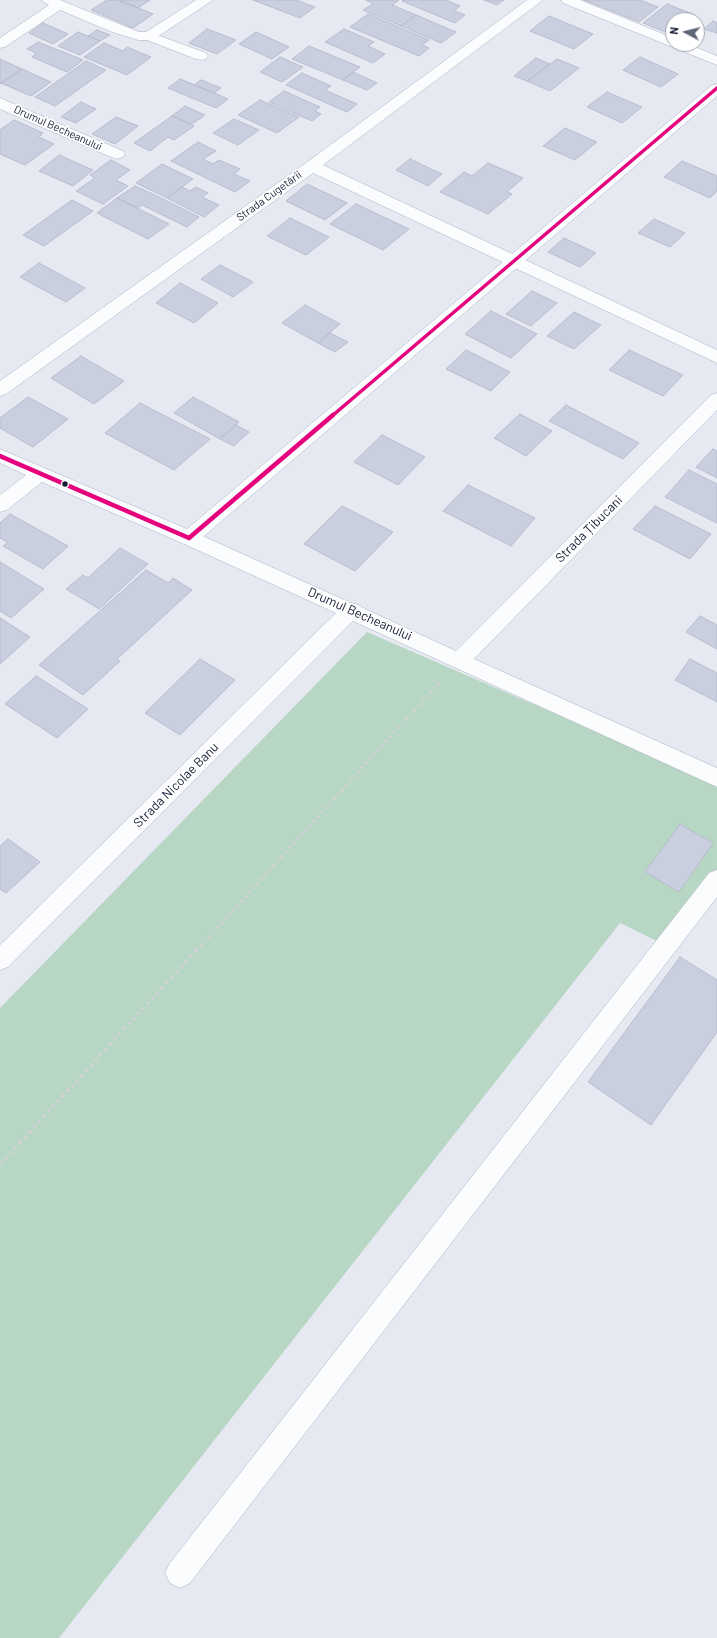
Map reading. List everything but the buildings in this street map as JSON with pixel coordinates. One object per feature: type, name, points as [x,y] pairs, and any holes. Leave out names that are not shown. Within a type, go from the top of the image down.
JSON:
[{"type":"street","points":[[0,44],[53,3],[128,34],[149,36],[206,0]]},
{"type":"street","name":"Strada Cugetării","points":[[0,390],[312,166],[536,0]]},
{"type":"street","points":[[568,0],[665,40]]},
{"type":"street","points":[[694,52],[717,61]]},
{"type":"street","points":[[189,538],[717,88]]},
{"type":"street","name":"Drumul Becheanului","points":[[0,103],[117,154]]},
{"type":"street","points":[[312,166],[717,357]]},
{"type":"street","name":"Strada Țibucani","points":[[460,660],[717,399]]},
{"type":"street","name":"Drumul Becheanului","points":[[0,456],[352,610],[717,778]]},
{"type":"street","points":[[0,505],[39,474]]},
{"type":"street","name":"Strada Nicolae Banu","points":[[0,960],[352,610]]},
{"type":"street","points":[[180,1573],[717,880]]},
{"type":"lane","points":[[149,36],[201,56]]},
{"type":"path","points":[[0,1164],[300,838],[438,684]]},
{"type":"green space","points":[[367,632],[717,784],[717,876],[663,944],[620,923],[59,1638],[0,1638],[0,1008]]},
{"type":"transit line","points":[[0,456],[189,538],[717,88]]}]
